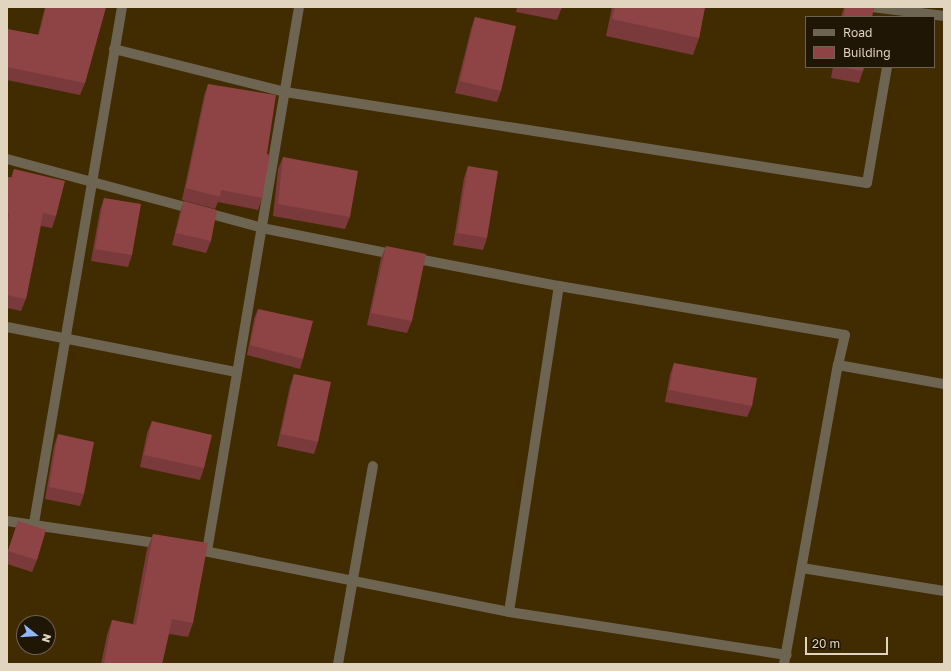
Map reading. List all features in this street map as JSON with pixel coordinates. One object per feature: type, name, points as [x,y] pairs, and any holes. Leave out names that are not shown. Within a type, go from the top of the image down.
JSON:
[{"type":"street","points":[[34,523],[90,179],[122,7]]},
{"type":"street","points":[[207,551],[299,7]]},
{"type":"street","points":[[872,7],[896,12],[944,16]]},
{"type":"street","points":[[114,49],[285,92],[867,183],[887,68]]},
{"type":"street","points":[[7,159],[90,179],[262,228],[559,286],[845,334],[838,365],[785,660],[509,612],[207,551],[34,523],[7,521]]},
{"type":"street","points":[[509,612],[559,286]]},
{"type":"street","points":[[7,327],[237,372]]},
{"type":"street","points":[[838,365],[944,384]]},
{"type":"street","points":[[338,664],[354,581],[373,466]]},
{"type":"street","points":[[802,568],[944,591]]},
{"type":"building","points":[[46,7],[106,7],[85,83],[7,67],[7,29],[39,35]]},
{"type":"building","points":[[615,7],[705,7],[699,38],[612,19]]},
{"type":"building","points":[[845,7],[874,7],[872,16],[844,16]]},
{"type":"building","points":[[475,17],[516,26],[501,91],[460,81]]},
{"type":"building","points":[[844,68],[864,68],[863,71]]},
{"type":"building","points":[[208,84],[276,95],[267,154],[270,155],[262,198],[221,190],[220,197],[186,188]]},
{"type":"building","points":[[283,157],[358,171],[350,217],[278,204]]},
{"type":"building","points":[[468,166],[498,171],[487,238],[457,233]]},
{"type":"building","points":[[14,169],[65,181],[56,216],[43,213],[26,299],[7,295],[7,225],[9,214],[7,213],[7,177],[12,178]]},
{"type":"building","points":[[104,198],[141,204],[132,255],[95,249]]},
{"type":"building","points":[[184,201],[217,210],[211,241],[176,233]]},
{"type":"building","points":[[386,246],[426,254],[412,321],[371,313]]},
{"type":"building","points":[[258,309],[313,321],[303,359],[250,345]]},
{"type":"building","points":[[674,363],[757,378],[752,406],[669,390]]},
{"type":"building","points":[[294,374],[331,382],[318,442],[281,434]]},
{"type":"building","points":[[152,421],[212,435],[204,468],[144,455]]},
{"type":"building","points":[[58,434],[94,442],[84,494],[49,487]]},
{"type":"building","points":[[18,521],[46,530],[37,560],[8,551]]},
{"type":"building","points":[[153,534],[208,543],[193,623],[172,619],[162,664],[104,664],[112,620],[136,625]]}]
